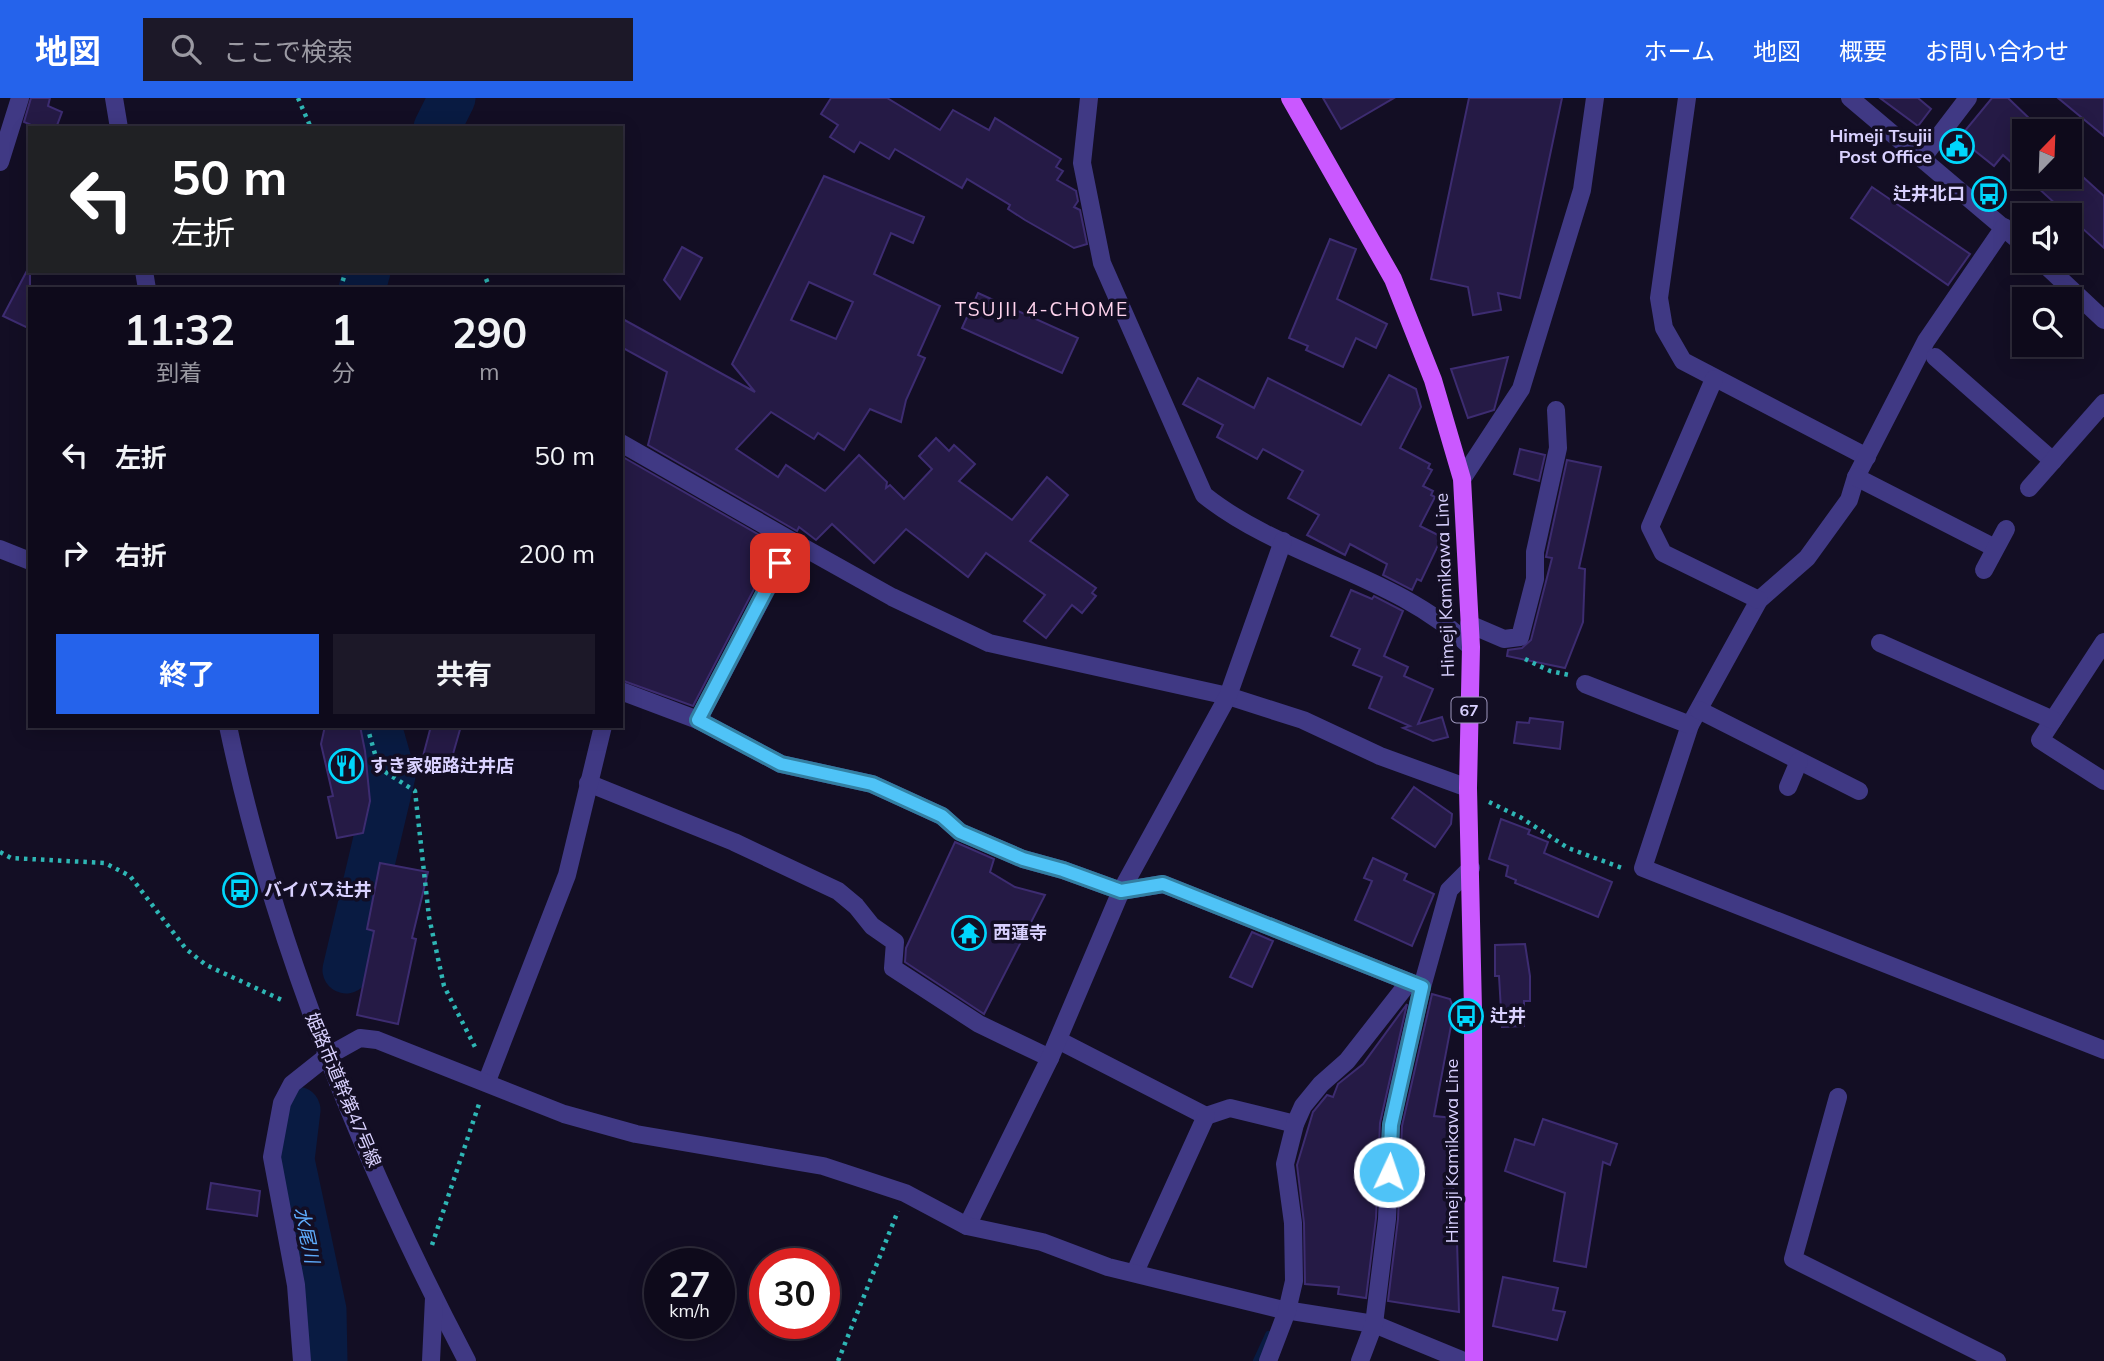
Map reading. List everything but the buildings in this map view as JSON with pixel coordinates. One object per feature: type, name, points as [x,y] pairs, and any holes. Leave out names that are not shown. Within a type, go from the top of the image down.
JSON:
[{"type":"main road","name":"Himeji Kamikawa Line","points":[[1290,98],[1393,279],[1433,380],[1462,479],[1471,647],[1468,788],[1471,868],[1474,1361]]},
{"type":"street","points":[[0,162],[20,98]]},
{"type":"street","points":[[114,98],[119,126]]},
{"type":"street","points":[[1090,98],[1082,163],[1102,263],[1204,495],[1231,516],[1399,596],[1451,628],[1471,647]]},
{"type":"street","points":[[1462,479],[1521,388],[1582,190],[1595,98]]},
{"type":"street","points":[[1687,98],[1658,298],[1664,328],[1684,361],[1867,457]]},
{"type":"street","points":[[1850,98],[2012,234]]},
{"type":"street","points":[[1923,157],[1968,98]]},
{"type":"street","points":[[2004,227],[1926,341],[1856,477],[1849,500],[1807,558],[1759,600],[1694,718],[1643,868],[2104,1050]]},
{"type":"street","points":[[2054,273],[2104,320]]},
{"type":"street","points":[[1935,357],[2053,461]]},
{"type":"street","points":[[1714,379],[1650,527],[1663,553],[1759,600]]},
{"type":"street","points":[[2029,488],[2104,403]]},
{"type":"street","points":[[1469,624],[1504,639],[1520,637],[1535,579],[1535,552],[1558,448],[1556,410]]},
{"type":"street","points":[[623,444],[892,597],[989,643],[1228,696],[1303,720],[1380,756],[1468,788]]},
{"type":"street","points":[[1856,477],[1995,548]]},
{"type":"street","points":[[1984,570],[2006,529]]},
{"type":"street","points":[[698,720],[792,541]]},
{"type":"street","points":[[967,1226],[1050,1058],[1121,891],[1228,696],[1283,541]]},
{"type":"street","points":[[0,549],[28,560]]},
{"type":"street","points":[[2104,642],[2040,740],[2104,781]]},
{"type":"street","points":[[1880,643],[2053,720]]},
{"type":"street","points":[[1585,684],[1694,718],[1799,761],[1859,792]]},
{"type":"street","points":[[623,692],[698,720],[781,764],[872,784],[942,816],[960,832],[1023,859],[1121,891],[1163,884],[1415,985]]},
{"type":"street","name":"姫路市道幹第47号線","points":[[228,728],[246,807],[326,1057],[434,1298],[467,1361]]},
{"type":"street","points":[[487,1081],[567,875],[587,783],[602,728]]},
{"type":"street","points":[[1787,787],[1799,761]]},
{"type":"street","points":[[587,783],[734,842],[838,891],[856,906],[872,926],[895,942],[893,968],[979,1024],[1050,1058]]},
{"type":"street","points":[[1360,1361],[1374,1324],[1387,1219],[1391,1125],[1415,985],[1449,890],[1471,868]]},
{"type":"street","points":[[1268,1361],[1287,1311],[1294,1281],[1293,1223],[1285,1164],[1295,1124],[1303,1106],[1321,1084],[1347,1061],[1415,985]]},
{"type":"street","points":[[302,1361],[296,1285],[272,1157],[282,1103],[292,1084],[326,1057],[360,1038],[377,1040],[487,1081],[564,1114],[636,1134],[824,1166],[905,1194],[967,1226],[1042,1242],[1108,1267],[1287,1311],[1374,1324],[1464,1361]]},
{"type":"street","points":[[1058,1040],[1206,1116],[1230,1108],[1295,1124]]},
{"type":"street","points":[[1838,1097],[1793,1259],[1997,1361]]},
{"type":"street","points":[[1135,1272],[1206,1116]]},
{"type":"street","points":[[431,1361],[434,1298]]},
{"type":"path","points":[[298,98],[309,126]]},
{"type":"path","points":[[1511,638],[1512,653],[1550,671],[1580,677],[1585,684]]},
{"type":"path","points":[[368,728],[379,768],[415,791],[429,916],[444,986],[471,1035],[487,1081],[422,1272]]},
{"type":"path","points":[[1468,788],[1568,848],[1626,870],[1643,868]]},
{"type":"path","points":[[0,852],[11,858],[105,863],[130,876],[186,949],[206,965],[310,1013]]},
{"type":"path","points":[[838,1361],[905,1194]]},
{"type":"waterway","name":"水尾川","points":[[438,126],[452,98]]},
{"type":"waterway","name":"水尾川","points":[[363,287],[366,273]]},
{"type":"waterway","name":"水尾川","points":[[346,970],[392,775],[379,728]]},
{"type":"waterway","name":"水尾川","points":[[297,1110],[291,1160],[323,1310],[324,1361]]},
{"type":"waterway","points":[[1257,1361],[1269,1335]]},
{"type":"place","name":"Himeji Tsujii Post Office","points":[[1957,146]]},
{"type":"place","name":"辻井北口","points":[[1989,194]]},
{"type":"place","name":"すき家姫路辻井店","points":[[346,766]]},
{"type":"place","name":"バイパス辻井","points":[[240,890]]},
{"type":"place","name":"西蓮寺","points":[[969,933]]},
{"type":"place","name":"辻井","points":[[1466,1016]]},
{"type":"district","name":"TSUJII 4-CHOME","points":[[1042,309]]},
{"type":"route","points":[[780,563],[698,720],[781,764],[872,784],[942,816],[960,832],[1023,859],[1121,891],[1163,884],[1422,987],[1391,1125],[1389,1172]]}]
